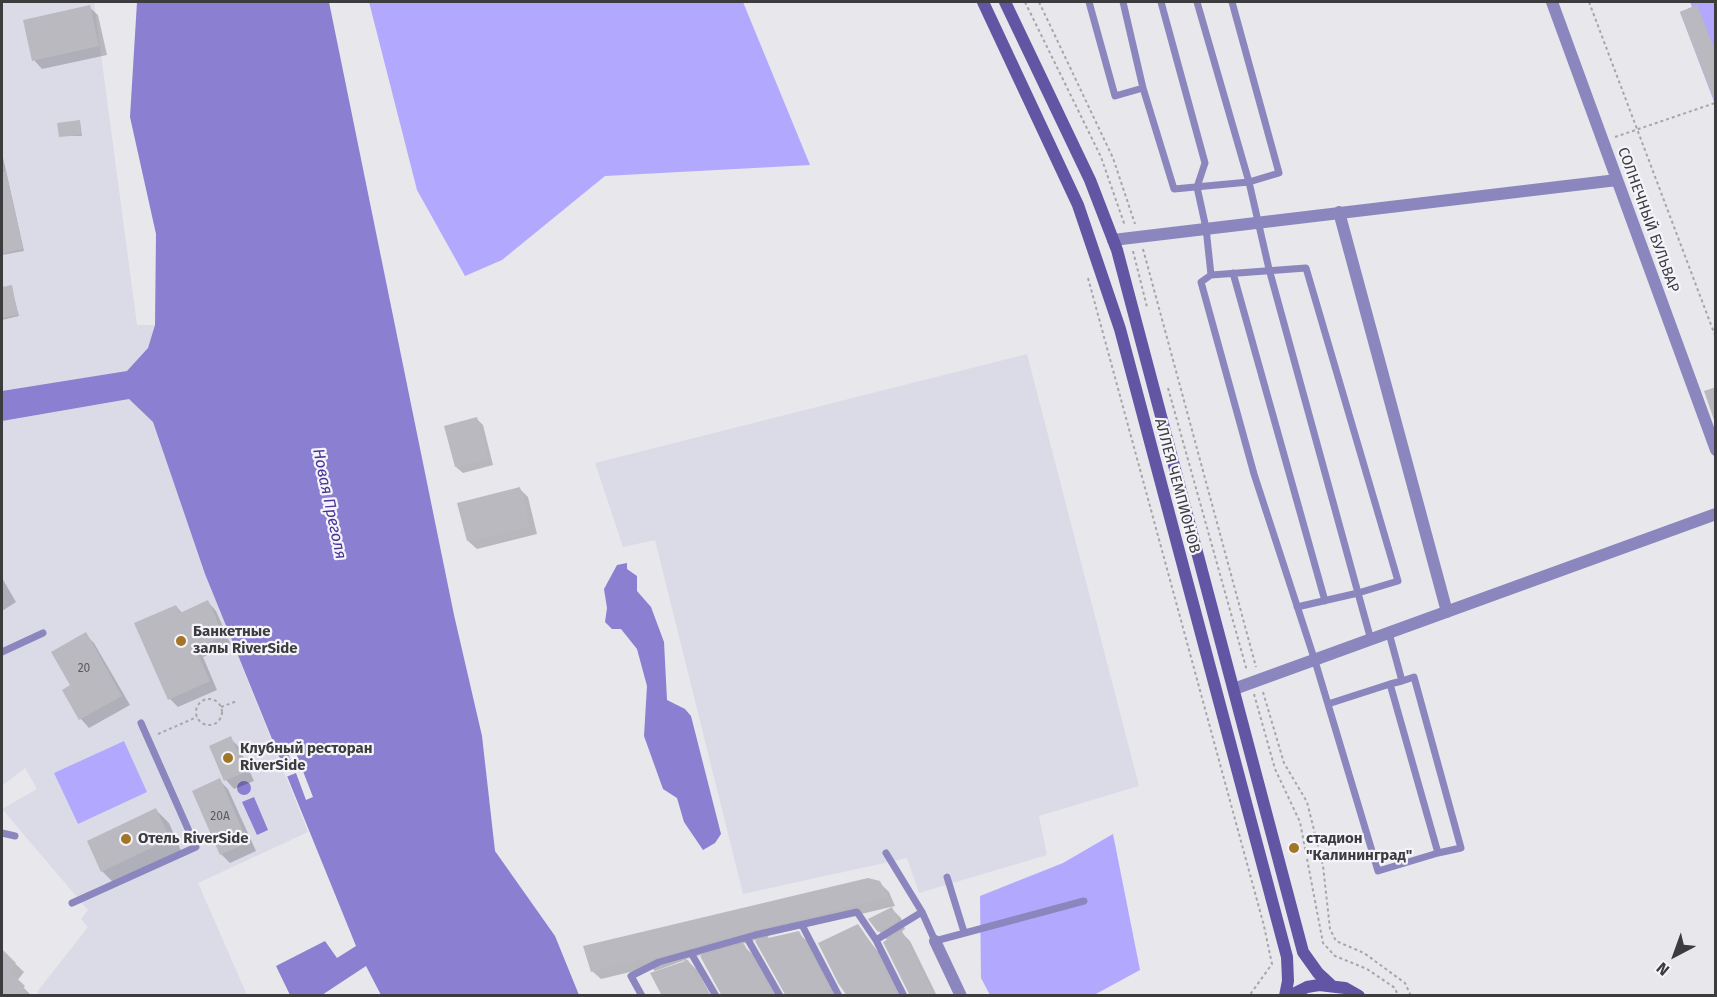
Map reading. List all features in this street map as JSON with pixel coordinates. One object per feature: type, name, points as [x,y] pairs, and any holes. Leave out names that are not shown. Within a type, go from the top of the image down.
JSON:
[{"type":"main road","name":"АЛЛЕЯ ЧЕМПИОНОВ","points":[[983,2],[1070,188],[1109,293],[1287,957],[1287,996],[1307,987],[1332,986]]},
{"type":"main road","name":"АЛЛЕЯ ЧЕМПИОНОВ","points":[[1005,2],[1090,180],[1113,240],[1136,315],[1304,952],[1318,973],[1332,986],[1359,996]]},
{"type":"street","name":"СОЛНЕЧНЫЙ БУЛЬВАР","points":[[1552,2],[1716,450]]},
{"type":"street","points":[[1113,240],[1617,180]]},
{"type":"street","points":[[1339,212],[1447,612]]},
{"type":"street","points":[[1234,690],[1716,514]]},
{"type":"street","points":[[935,940],[961,996]]},
{"type":"lane","points":[[1089,2],[1114,96],[1143,88]]},
{"type":"lane","points":[[1123,2],[1143,88],[1174,189],[1249,182],[1279,173],[1232,2]]},
{"type":"lane","points":[[1161,2],[1205,163],[1197,187],[1206,228],[1211,275]]},
{"type":"lane","points":[[1197,2],[1249,182],[1269,269],[1371,640]]},
{"type":"lane","points":[[1298,607],[1398,581],[1306,268],[1211,275],[1201,282],[1254,474],[1315,661],[1378,871],[1461,848],[1414,677],[1328,704]]},
{"type":"lane","points":[[1233,273],[1325,601]]},
{"type":"lane","points":[[2,652],[43,633]]},
{"type":"lane","points":[[1389,633],[1402,681]]},
{"type":"lane","points":[[1390,684],[1438,854]]},
{"type":"lane","points":[[72,903],[196,847],[141,723]]},
{"type":"lane","points":[[2,833],[15,836]]},
{"type":"lane","points":[[886,853],[922,912],[935,940],[1084,901]]},
{"type":"lane","points":[[947,877],[964,932]]},
{"type":"lane","points":[[642,996],[631,976],[659,962],[747,938],[858,912],[876,940],[904,996]]},
{"type":"lane","points":[[876,940],[922,912]]},
{"type":"lane","points":[[802,925],[839,996]]},
{"type":"lane","points":[[747,938],[780,996]]},
{"type":"lane","points":[[691,953],[716,996]]},
{"type":"path","points":[[1025,2],[1101,157],[1135,237],[1149,315]]},
{"type":"path","points":[[1039,2],[1113,158],[1255,682],[1275,769],[1300,822],[1323,942],[1335,956],[1367,969],[1395,988],[1398,996]]},
{"type":"path","points":[[1589,2],[1716,338]]},
{"type":"path","points":[[1603,141],[1715,103]]},
{"type":"path","points":[[1088,278],[1264,926],[1272,964],[1249,996]]},
{"type":"path","points":[[1167,383],[1255,682],[1284,763],[1307,802],[1323,866],[1330,929],[1336,941],[1364,954],[1405,982],[1411,996]]},
{"type":"path","points":[[204,700],[215,701],[221,707],[221,716],[214,724],[204,724],[197,717],[196,708],[204,700]]},
{"type":"path","points":[[221,707],[237,701]]},
{"type":"path","points":[[148,739],[197,717]]},
{"type":"shaded area","points":[[2,2],[94,2],[137,325],[155,325],[153,422],[205,574],[308,832],[198,883],[247,995],[40,995],[37,992],[88,927],[81,919],[88,910],[2,809],[37,789],[25,768],[3,785],[2,783]]},
{"type":"shaded area","points":[[369,2],[743,2],[810,165],[605,176],[502,260],[465,276],[417,190]]},
{"type":"shaded area","points":[[1690,2],[1715,2],[1715,104],[1680,12],[1692,7]]},
{"type":"shaded area","points":[[1027,354],[1139,786],[1039,816],[1047,855],[919,893],[907,858],[743,894],[655,540],[623,547],[595,463]]},
{"type":"shaded area","points":[[124,741],[147,792],[78,824],[54,773]]},
{"type":"shaded area","points":[[1113,834],[1140,970],[1094,995],[990,995],[981,978],[980,896],[1063,863]]},
{"type":"water","name":"Новая Преголя","points":[[137,2],[329,2],[454,615],[482,736],[495,851],[555,936],[579,995],[381,995],[366,966],[322,995],[290,995],[276,966],[325,941],[337,958],[356,946],[205,574],[153,422],[129,399],[2,421],[2,391],[127,371],[148,348],[155,325],[156,234],[130,117]]},
{"type":"water","points":[[627,563],[627,569],[637,576],[637,591],[651,607],[664,642],[667,700],[685,709],[691,716],[721,834],[715,843],[703,850],[684,822],[677,798],[663,789],[644,736],[647,686],[637,649],[621,629],[612,629],[605,622],[607,608],[604,589],[617,565]]},
{"type":"water","points":[[241,781],[247,781],[251,788],[247,795],[241,795],[237,791],[237,785]]},
{"type":"water","points":[[254,797],[268,830],[257,835],[242,802]]},
{"type":"pier","points":[[296,741],[298,746],[294,748],[313,797],[306,800],[296,773],[286,777],[284,772],[294,769],[285,745]]},
{"type":"building","points":[[90,5],[99,46],[32,61],[23,20]]},
{"type":"building","points":[[1697,5],[1716,53],[1715,102],[1680,12]]},
{"type":"building","points":[[80,120],[81,135],[59,137],[57,123]]},
{"type":"building","points":[[6,171],[23,249],[2,254],[2,172]]},
{"type":"building","points":[[12,285],[18,315],[2,318],[2,287]]},
{"type":"building","points":[[1716,387],[1716,420],[1714,420],[1704,391]]},
{"type":"building","points":[[477,417],[488,459],[455,467],[444,426]]},
{"type":"building","points":[[520,487],[529,526],[467,541],[457,503]]},
{"type":"building","points":[[208,600],[224,636],[195,648],[210,681],[168,700],[134,623],[176,605],[180,613]]},
{"type":"building","points":[[86,632],[122,696],[79,720],[62,690],[70,685],[51,652]]},
{"type":"building","points":[[231,736],[246,772],[224,781],[209,746]]},
{"type":"building","points":[[220,778],[248,843],[220,855],[192,791]]},
{"type":"building","points":[[156,808],[170,839],[101,872],[87,841]]},
{"type":"building","points":[[868,878],[880,881],[888,897],[753,930],[657,957],[645,963],[643,958],[591,972],[583,946]]},
{"type":"building","points":[[892,907],[898,920],[878,932],[868,919]]},
{"type":"building","points":[[858,924],[871,943],[897,996],[847,996],[838,983],[818,943]]},
{"type":"building","points":[[799,931],[829,988],[814,996],[786,996],[755,941]]},
{"type":"building","points":[[902,931],[934,996],[910,996],[883,942]]},
{"type":"building","points":[[744,944],[773,996],[722,996],[700,956]]},
{"type":"building","points":[[2,949],[16,963],[9,971],[25,986],[17,996],[2,996]]},
{"type":"building","points":[[688,960],[709,996],[662,996],[650,973]]},
{"type":"place","name":"Банкетные залы RiverSide","points":[[181,641]]},
{"type":"place","name":"Клубный ресторан RiverSide","points":[[228,758]]},
{"type":"place","name":"Отель RiverSide","points":[[126,839]]},
{"type":"place","name":"стадион \"Калининград\"","points":[[1294,848]]}]
